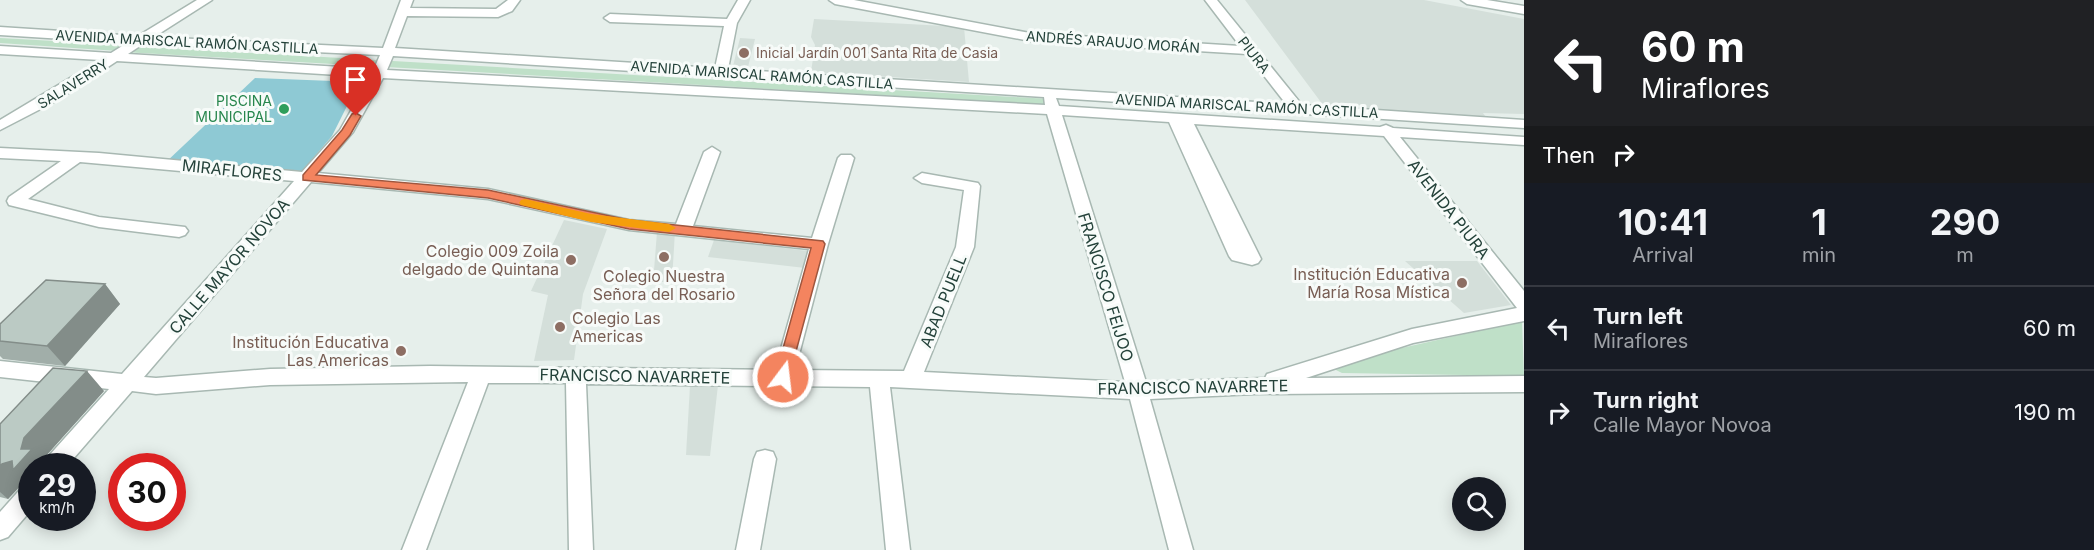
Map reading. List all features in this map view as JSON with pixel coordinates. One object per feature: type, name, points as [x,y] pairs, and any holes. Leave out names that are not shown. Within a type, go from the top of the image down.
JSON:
[{"type":"street","name":"SALAVERRY","points":[[0,126],[50,100],[139,40],[206,0]]},
{"type":"street","points":[[405,6],[498,13],[508,8],[514,0]]},
{"type":"street","points":[[721,72],[731,23],[744,0]]},
{"type":"street","name":"ANDRÉS ARAUJO MORÁN","points":[[835,0],[1030,37],[1250,50]]},
{"type":"street","name":"PIURA","points":[[1211,0],[1298,110]]},
{"type":"street","points":[[1467,0],[1524,10]]},
{"type":"street","points":[[1480,3],[1524,5]]},
{"type":"street","name":"CALLE MAYOR NOVOA","points":[[65,453],[346,132],[380,72],[405,6]]},
{"type":"street","points":[[610,18],[731,23]]},
{"type":"street","name":"AVENIDA MARISCAL RAMÓN CASTILLA","points":[[0,31],[721,72],[1050,102],[1180,120],[1524,141]]},
{"type":"street","name":"AVENIDA MARISCAL RAMÓN CASTILLA","points":[[0,50],[466,79],[1298,110],[1524,124]]},
{"type":"street","name":"FRANCISCO FEIJOO","points":[[1050,102],[1138,391],[1182,550]]},
{"type":"street","name":"AVENIDA PIURA","points":[[1374,114],[1524,304]]},
{"type":"street","points":[[1180,120],[1252,259],[1238,256],[1180,120]]},
{"type":"street","points":[[683,229],[712,152]]},
{"type":"street","name":"MIRAFLORES","points":[[0,153],[76,157],[488,194],[629,225],[819,244]]},
{"type":"street","points":[[76,157],[15,201],[99,222],[179,231]]},
{"type":"street","points":[[783,377],[819,244],[846,158]]},
{"type":"street","name":"ABAD PUELL","points":[[910,379],[965,247],[972,186],[922,178]]},
{"type":"street","points":[[1254,386],[1412,336],[1524,314]]},
{"type":"street","name":"FRANCISCO NAVARRETE","points":[[4,374],[156,386],[270,377],[481,374],[910,379],[1138,391],[1254,386],[1524,384]]},
{"type":"street","points":[[414,550],[481,374]]},
{"type":"street","points":[[576,375],[580,550]]},
{"type":"street","points":[[879,379],[898,550]]},
{"type":"street","points":[[748,550],[765,459]]},
{"type":"street","points":[[0,529],[18,508]]},
{"type":"shaded area","points":[[1245,0],[1424,0],[1524,19],[1524,114],[1483,113],[1488,120],[1326,109]]},
{"type":"shaded area","points":[[814,19],[964,27],[969,82],[811,72],[815,45],[811,37]]},
{"type":"shaded area","name":"Inicial Jardín 001 Santa Rita de Casia","points":[[740,38],[755,39],[748,67],[733,66]]},
{"type":"shaded area","points":[[564,220],[607,229],[583,294],[574,360],[534,361],[548,295],[531,291]]},
{"type":"shaded area","name":"Colegio Nuestra Señora del Rosario","points":[[675,231],[672,281],[653,283],[657,232]]},
{"type":"shaded area","points":[[714,240],[808,251],[805,268],[708,257]]},
{"type":"shaded area","name":"Institución Educativa María Rosa Mística","points":[[1405,261],[1477,261],[1511,305],[1464,313]]},
{"type":"shaded area","points":[[718,385],[710,456],[686,455],[690,386]]},
{"type":"green space","points":[[0,38],[127,45],[118,51],[0,43]]},
{"type":"green space","points":[[131,46],[1050,99],[1051,105],[123,52]]},
{"type":"green space","points":[[1522,321],[1524,376],[1342,373],[1334,369],[1335,363]]},
{"type":"water","name":"PISCINA MUNICIPAL","points":[[255,78],[359,82],[332,136],[297,177],[165,163]]},
{"type":"building","points":[[46,280],[105,284],[47,346],[0,341],[0,324]]},
{"type":"building","points":[[53,368],[87,371],[24,438],[21,449],[32,449],[28,453],[18,453],[18,464],[13,470],[12,461],[0,466],[0,424]]},
{"type":"slow traffic","points":[[525,203],[629,225],[669,228]]},
{"type":"place","name":"Inicial Jardín 001 Santa Rita de Casia","points":[[744,53]]},
{"type":"place","name":"PISCINA MUNICIPAL","points":[[284,109]]},
{"type":"place","name":"Colegio Nuestra Señora del Rosario","points":[[664,257]]},
{"type":"place","name":"Colegio 009 Zoila delgado de Quintana","points":[[571,260]]},
{"type":"place","name":"Institución Educativa María Rosa Mística","points":[[1462,283]]},
{"type":"place","name":"Colegio Las Americas","points":[[560,327]]},
{"type":"place","name":"Institución Educativa Las Americas","points":[[401,351]]},
{"type":"route","points":[[356,116],[346,132],[307,177],[488,194],[629,225],[819,244],[783,377]]}]
